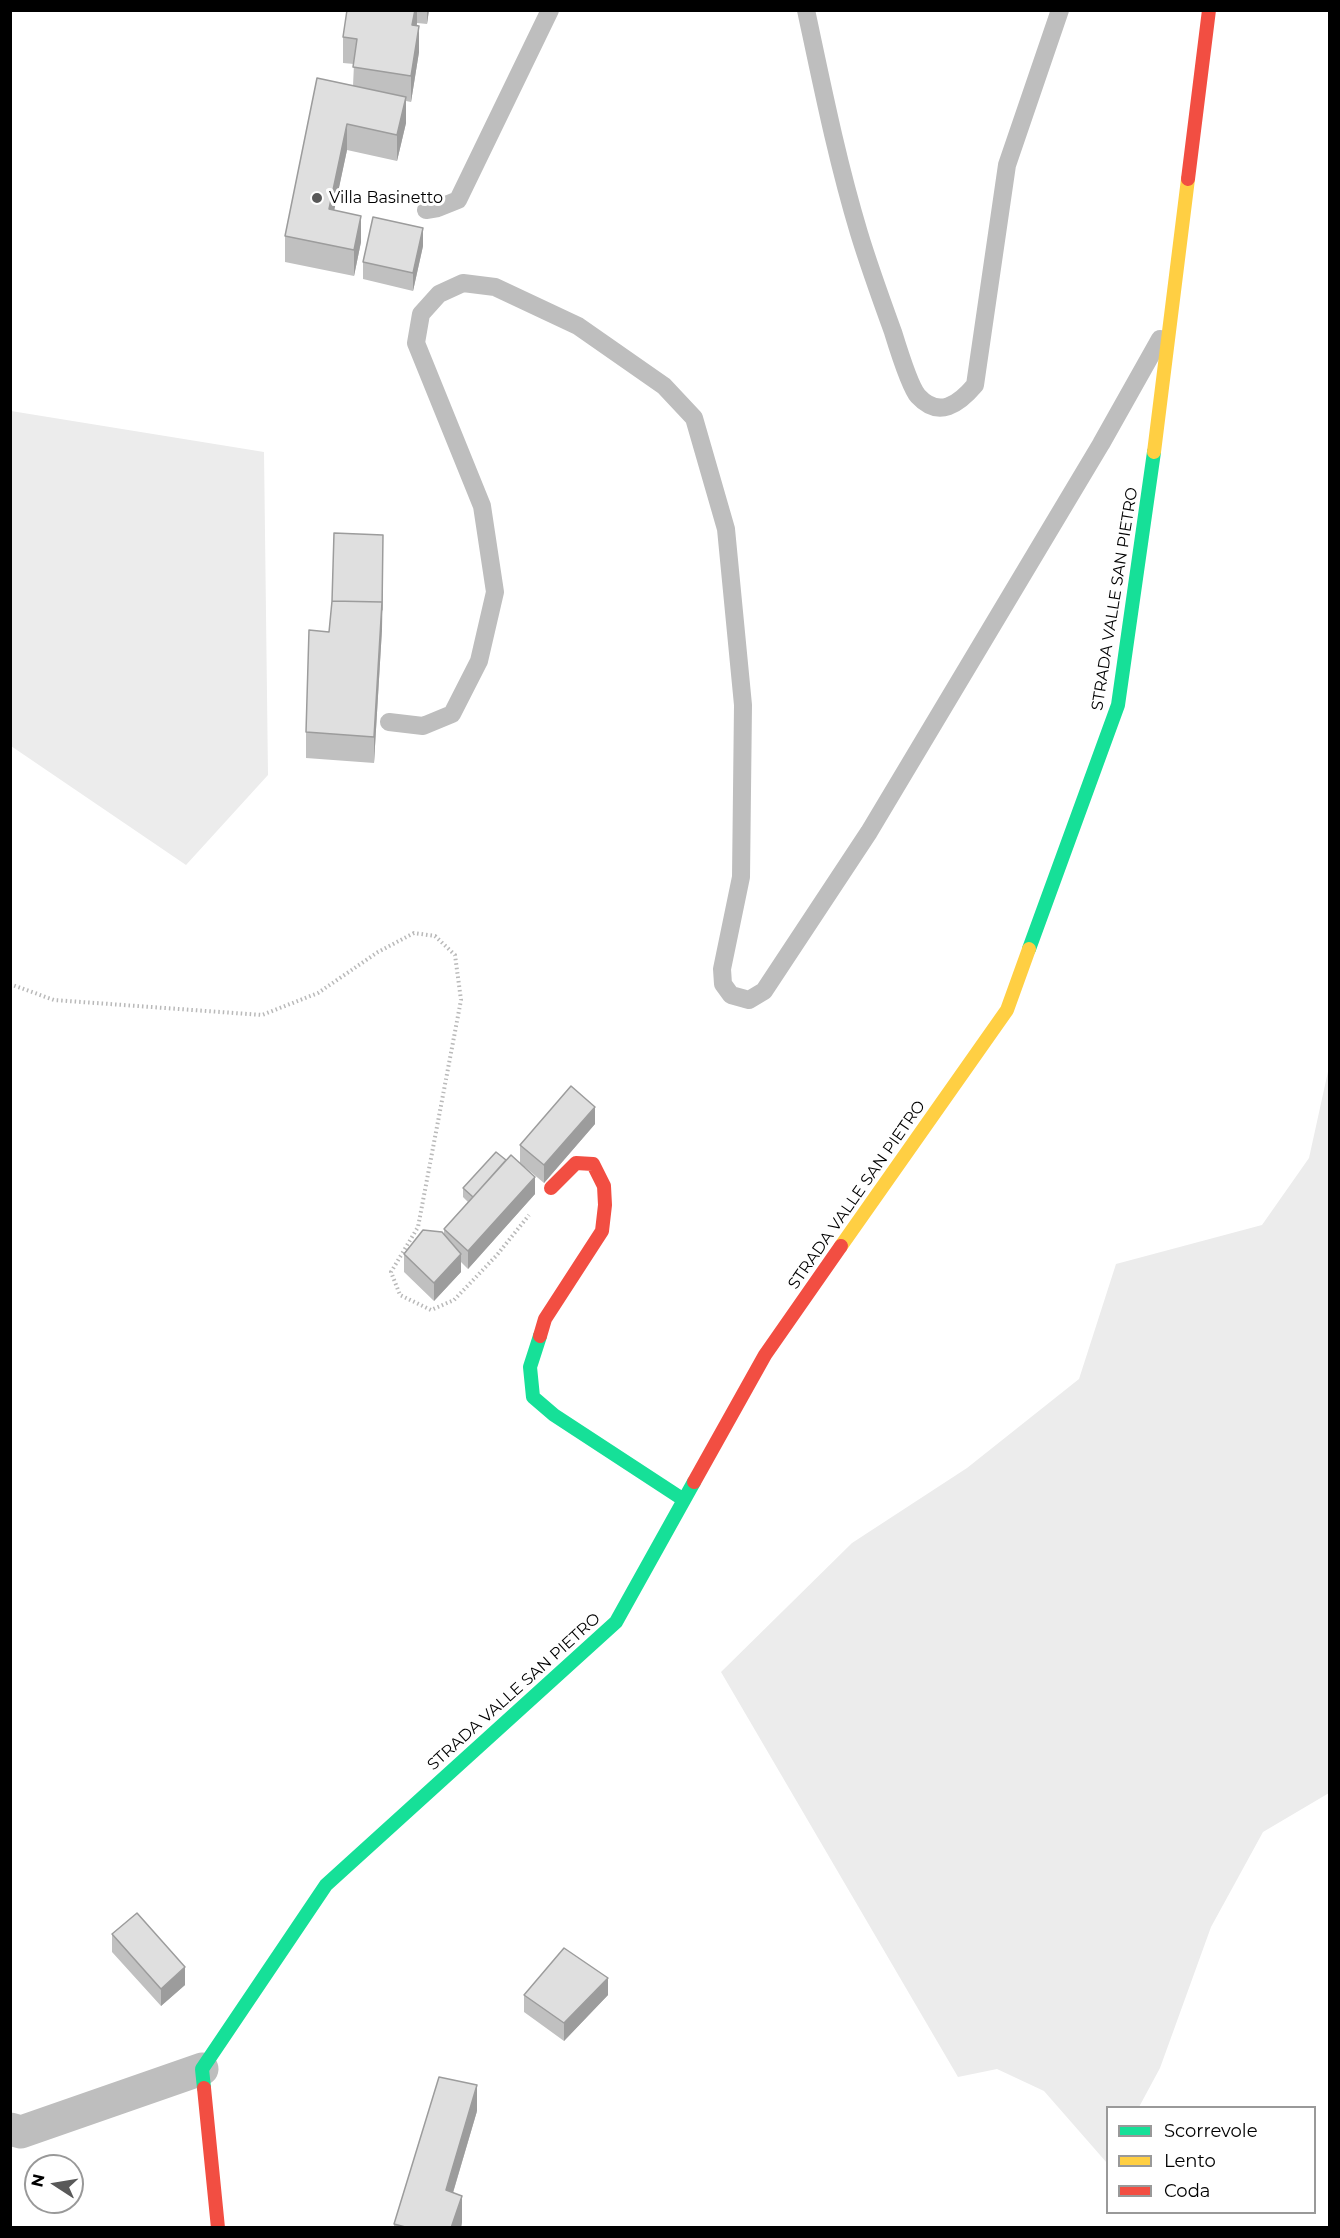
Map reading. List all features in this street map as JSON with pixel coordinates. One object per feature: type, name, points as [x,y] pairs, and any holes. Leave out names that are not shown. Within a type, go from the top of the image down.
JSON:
[{"type":"street","name":"STRADA VALLE SAN PIETRO","points":[[202,2070],[326,1885],[616,1622],[765,1355],[1007,1010],[1118,705],[1148,499],[1209,10]]},
{"type":"street","points":[[551,1188],[576,1163],[593,1164],[604,1186],[605,1205],[602,1231],[545,1319],[530,1366],[533,1397],[554,1416],[684,1500]]},
{"type":"street","points":[[10,2128],[21,2132],[202,2070],[218,2228]]},
{"type":"lane","points":[[426,210],[458,200],[550,10]]},
{"type":"lane","points":[[806,10],[837,152],[859,232],[917,395],[935,407],[951,406],[964,398],[975,385],[1007,165],[1060,10]]},
{"type":"lane","points":[[389,722],[423,726],[452,714],[479,661],[495,592],[482,506],[416,343],[421,314],[439,294],[463,284],[495,287],[578,326],[664,386],[694,418],[726,529],[743,705],[741,877],[722,969],[723,984],[731,995],[749,1000],[764,990],[869,832],[1095,454],[1170,321]]},
{"type":"path","points":[[10,984],[54,1000],[262,1015],[318,993],[378,952],[414,933],[435,936],[455,955],[461,1000],[418,1227],[390,1272],[400,1294],[431,1310],[453,1300],[497,1255],[551,1188]]},
{"type":"shaded area","points":[[11,411],[264,452],[268,775],[186,865],[11,746]]},
{"type":"shaded area","points":[[1329,1067],[1329,1793],[1263,1832],[1211,1927],[1160,2068],[1140,2106],[1106,2106],[1106,2162],[1044,2091],[997,2069],[958,2077],[721,1672],[852,1543],[967,1468],[1079,1379],[1116,1264],[1262,1225],[1309,1158]]},
{"type":"building","points":[[347,10],[415,10],[412,25],[419,26],[411,76],[353,67],[357,39],[343,37]]},
{"type":"building","points":[[317,78],[406,97],[397,135],[347,124],[329,209],[361,216],[354,250],[285,236]]},
{"type":"building","points":[[373,217],[423,228],[413,273],[363,262]]},
{"type":"building","points":[[334,533],[383,535],[382,610],[382,602],[332,601]]},
{"type":"building","points":[[332,601],[382,602],[374,737],[306,732],[309,630],[329,632]]},
{"type":"building","points":[[571,1086],[595,1107],[544,1165],[520,1145]]},
{"type":"building","points":[[496,1152],[506,1160],[473,1197],[463,1188]]},
{"type":"building","points":[[511,1155],[535,1177],[468,1251],[444,1229]]},
{"type":"building","points":[[423,1230],[442,1232],[461,1254],[434,1283],[404,1254]]},
{"type":"building","points":[[137,1913],[185,1967],[161,1989],[112,1934]]},
{"type":"building","points":[[564,1948],[608,1978],[564,2023],[524,1995]]},
{"type":"building","points":[[439,2077],[477,2085],[446,2190],[462,2196],[451,2228],[409,2228],[394,2224]]},
{"type":"traffic: fast","points":[[1029,949],[1118,705],[1154,452]]},
{"type":"traffic: fast","points":[[540,1336],[530,1367],[533,1397],[554,1415],[684,1500]]},
{"type":"traffic: fast","points":[[204,2088],[202,2069],[326,1885],[616,1622],[694,1482]]},
{"type":"traffic: slow","points":[[1154,452],[1188,179]]},
{"type":"traffic: slow","points":[[841,1246],[1007,1010],[1029,949]]},
{"type":"traffic: jam","points":[[1188,179],[1209,10]]},
{"type":"traffic: jam","points":[[540,1336],[545,1319],[602,1231],[605,1205],[604,1186],[593,1164],[576,1163],[551,1188]]},
{"type":"traffic: jam","points":[[694,1482],[765,1355],[841,1246]]},
{"type":"traffic: jam","points":[[204,2088],[218,2228]]},
{"type":"place","name":"Villa Basinetto","points":[[317,198]]}]
